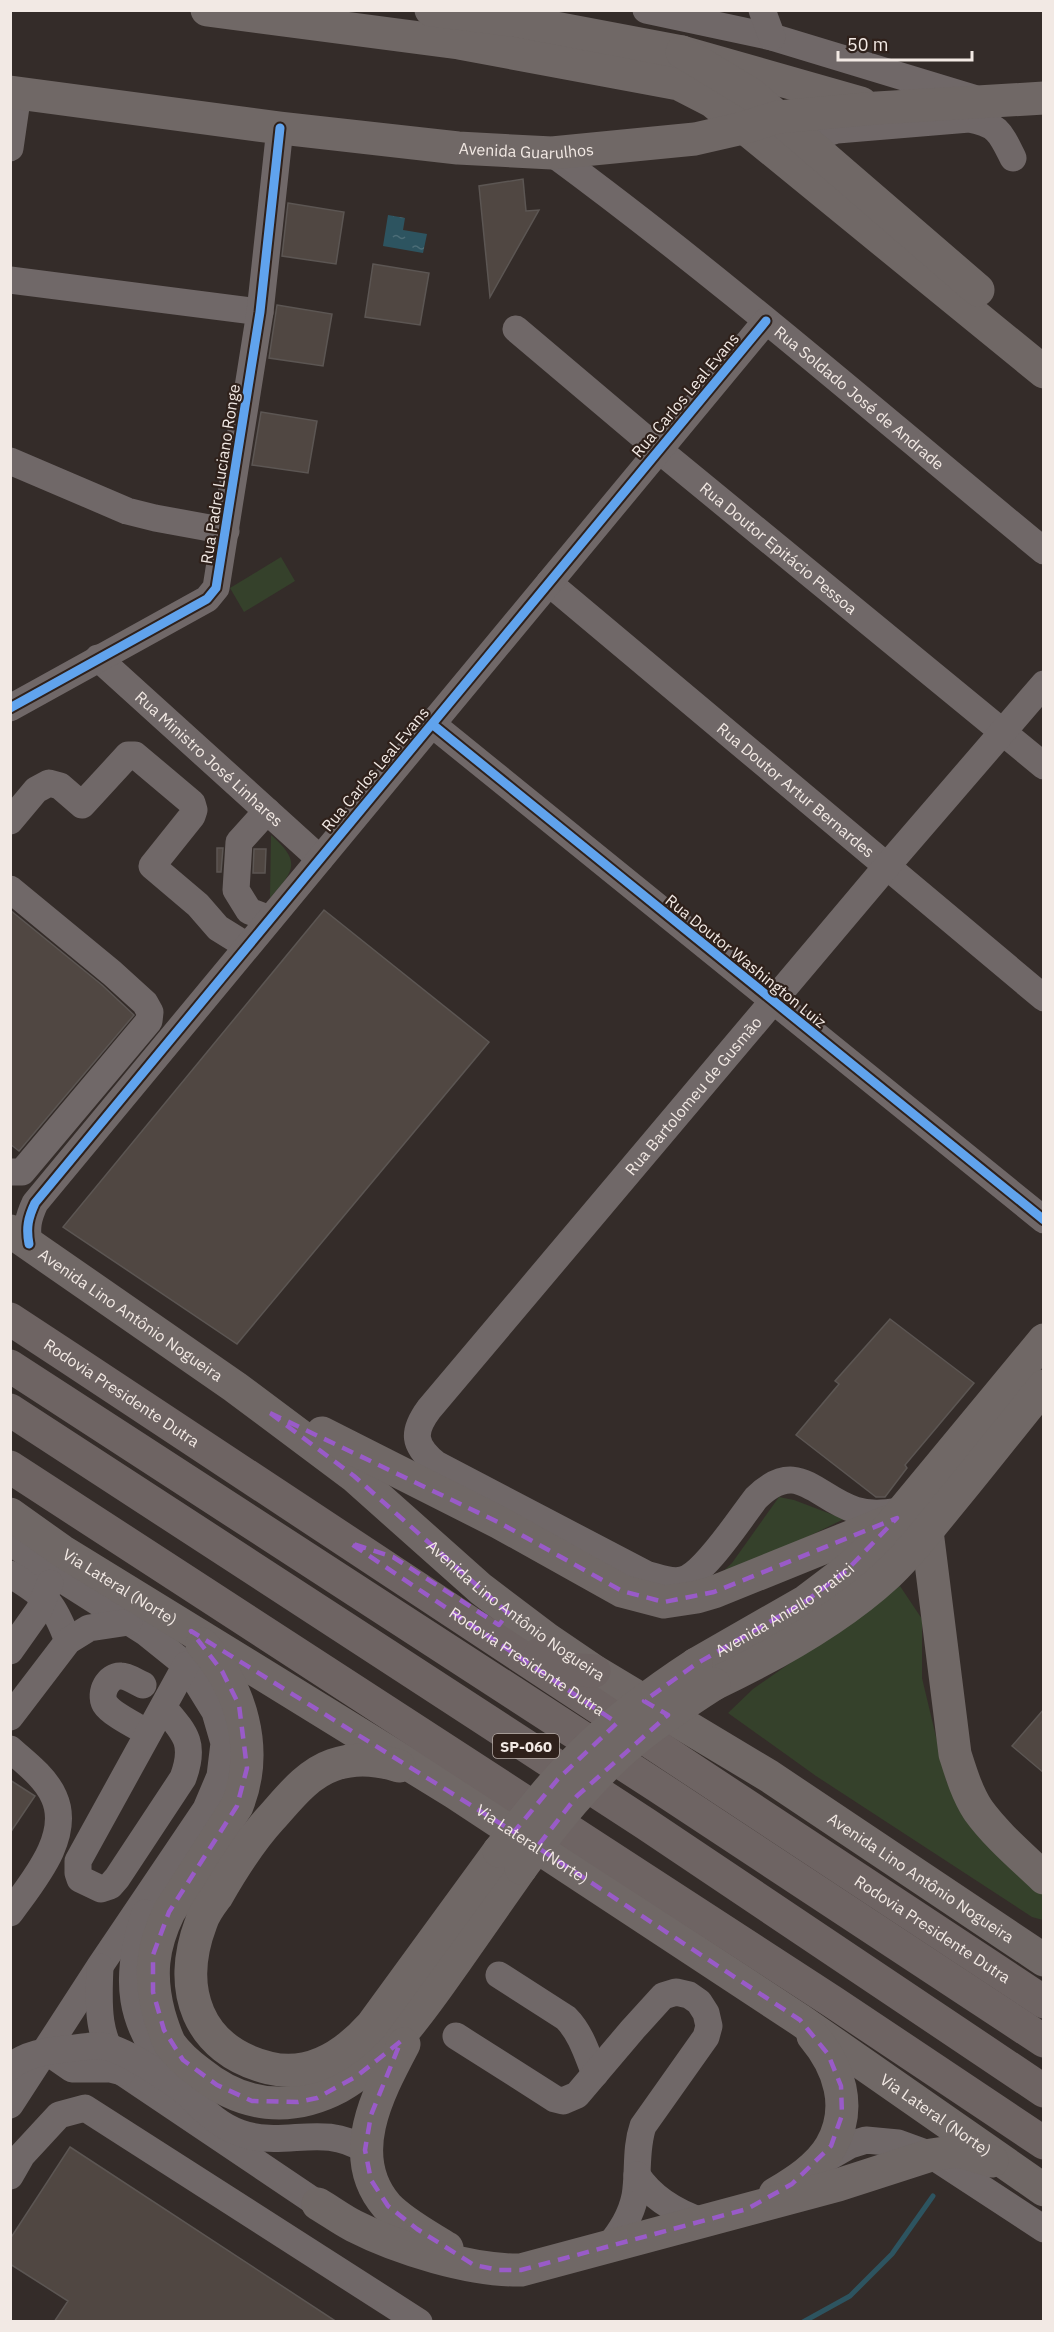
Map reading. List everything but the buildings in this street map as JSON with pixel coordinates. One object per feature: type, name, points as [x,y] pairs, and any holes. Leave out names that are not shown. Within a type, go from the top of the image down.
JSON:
[{"type":"highway","name":"Rodovia Presidente Dutra","points":[[10,1319],[676,1762],[1044,2002]]},
{"type":"highway","name":"Rodovia Presidente Dutra","points":[[10,1366],[1044,2041]]},
{"type":"highway","name":"SP-060","points":[[10,1410],[646,1824],[1044,2091]]},
{"type":"highway","points":[[10,1435],[145,1521],[223,1548]]},
{"type":"highway","name":"SP-060","points":[[10,1467],[1038,2135]]},
{"type":"highway","points":[[350,1543],[393,1557],[565,1669],[594,1671]]},
{"type":"highway","name":"SP-060","points":[[646,1824],[1038,2135]]},
{"type":"main road","points":[[207,10],[459,43],[679,84],[712,101],[743,128],[800,156],[1044,346]]},
{"type":"main road","points":[[431,10],[518,21],[682,52],[877,108]]},
{"type":"main road","points":[[682,52],[751,94],[778,117],[800,156],[1044,372]]},
{"type":"main road","name":"Avenida Guarulhos","points":[[14,92],[280,128],[458,148],[552,153],[664,143],[743,128],[778,117],[877,108],[997,112],[1044,98]]},
{"type":"main road","name":"Avenida Lino Antônio Nogueira","points":[[20,1237],[270,1413],[354,1476],[482,1589],[594,1671],[769,1776],[1044,1960]]},
{"type":"main road","name":"Avenida Aniello Pratici","points":[[510,1859],[625,1748],[676,1708],[705,1674],[750,1666],[850,1606],[888,1575],[909,1520],[1044,1340]]},
{"type":"main road","name":"Avenida Aniello Pratici","points":[[909,1520],[1044,1386]]},
{"type":"main road","points":[[270,1413],[317,1431],[490,1518],[622,1591],[664,1602],[714,1592],[909,1520],[954,1754],[964,1782],[978,1809],[996,1832],[1044,1878]]},
{"type":"main road","name":"Via Lateral (Norte)","points":[[10,1514],[62,1551],[455,1793],[800,2020],[1041,2188]]},
{"type":"main road","points":[[190,1631],[222,1671],[239,1705],[246,1730],[247,1768],[244,1789],[237,1806],[169,1912],[158,1937],[153,1955],[153,1992],[170,2044],[183,2060],[205,2077],[235,2094],[252,2101],[298,2102],[317,2098],[357,2076],[374,2062],[425,2006]]},
{"type":"main road","points":[[455,1793],[418,1772],[395,1764],[377,1760],[353,1759],[318,1772],[296,1791],[259,1831],[201,1921],[190,1964],[190,1982],[194,2006],[218,2043],[230,2052],[272,2069],[305,2068],[326,2063],[357,2042],[510,1859]]},
{"type":"main road","points":[[318,2204],[346,2201],[368,2165],[371,2115],[378,2096],[425,2006],[510,1859]]},
{"type":"main road","points":[[1009,1937],[1044,1942]]},
{"type":"main road","points":[[800,2020],[828,2054],[841,2086],[842,2115],[831,2146],[826,2175]]},
{"type":"main road","points":[[318,2204],[354,2226],[393,2242],[474,2265],[500,2270],[521,2270],[747,2209],[792,2184],[826,2175],[931,2155],[958,2151],[975,2154],[1041,2188]]},
{"type":"main road","points":[[368,2165],[388,2206],[417,2229],[474,2265]]},
{"type":"street","points":[[646,10],[677,13],[772,37],[997,112]]},
{"type":"street","points":[[762,10],[772,37]]},
{"type":"street","points":[[10,148],[14,92]]},
{"type":"street","points":[[800,156],[818,136],[837,130],[969,119],[988,124],[997,112]]},
{"type":"street","points":[[997,112],[1013,158]]},
{"type":"street","name":"Rua Padre Luciano Ronge","points":[[10,708],[210,597],[216,588],[260,312],[280,128]]},
{"type":"street","name":"Rua Soldado José de Andrade","points":[[596,149],[617,201]]},
{"type":"street","name":"Rua Soldado José de Andrade","points":[[552,153],[617,201],[860,396],[1044,551]]},
{"type":"street","points":[[10,280],[260,312]]},
{"type":"street","name":"Rua Carlos Leal Evans","points":[[20,1237],[26,1229],[34,1203],[766,321]]},
{"type":"street","name":"Rua Doutor Epitácio Pessoa","points":[[516,329],[659,450],[1044,766]]},
{"type":"street","points":[[10,461],[127,511],[155,519],[226,531]]},
{"type":"street","name":"Rua Doutor Artur Bernardes","points":[[549,583],[1044,998]]},
{"type":"street","name":"Rua Ministro José Linhares","points":[[98,658],[320,859]]},
{"type":"street","name":"Rua Bartolomeu de Gusmão","points":[[909,1520],[866,1513],[835,1501],[801,1480],[791,1479],[777,1482],[756,1498],[696,1574],[680,1581],[669,1580],[646,1574],[450,1473],[422,1451],[417,1437],[417,1428],[429,1409],[887,866],[1044,684]]},
{"type":"street","name":"Rua Doutor Washington Luiz","points":[[432,724],[773,1003],[1044,1220]]},
{"type":"street","points":[[10,820],[36,790],[49,783],[60,786],[82,805],[128,755],[135,755],[194,807],[192,816],[157,860]]},
{"type":"street","points":[[251,942],[249,911],[236,890],[239,842],[267,812]]},
{"type":"street","points":[[157,860],[218,928],[251,942]]},
{"type":"street","points":[[157,860],[251,942]]},
{"type":"street","points":[[10,889],[112,973],[145,1003],[150,1015],[149,1021],[22,1172],[10,1172]]},
{"type":"street","name":"Rua Carlos Leal Evans","points":[[10,1216],[34,1203]]},
{"type":"street","points":[[10,1541],[49,1586],[68,1641]]},
{"type":"street","points":[[10,1574],[49,1586],[129,1622],[159,1642],[186,1665],[215,1712],[224,1743],[220,1776],[206,1809],[14,2099]]},
{"type":"street","points":[[10,1651],[49,1586]]},
{"type":"street","points":[[10,1717],[68,1641],[89,1628],[129,1622]]},
{"type":"street","points":[[163,1707],[187,1738],[189,1761],[183,1778],[110,1886],[101,1889],[82,1882],[78,1877],[78,1861],[186,1665]]},
{"type":"street","points":[[143,1685],[124,1676],[117,1676],[111,1679],[105,1688],[103,1699],[109,1708],[148,1733]]},
{"type":"street","points":[[10,1749],[54,1794],[59,1809],[59,1819],[56,1837],[48,1856],[10,1913]]},
{"type":"street","points":[[155,1883],[135,1942],[132,1974],[133,2001],[142,2030],[156,2058],[183,2091],[214,2120],[241,2134],[267,2139],[330,2136],[351,2141],[368,2165]]},
{"type":"street","points":[[100,1966],[98,2001],[106,2046],[122,2072],[318,2204]]},
{"type":"street","points":[[499,1975],[574,2025],[595,2074]]},
{"type":"street","points":[[456,2036],[555,2099],[563,2101],[572,2099],[663,1996],[676,1992],[689,1995],[699,2002],[706,2013],[709,2026],[706,2037],[643,2126],[639,2139],[635,2196],[621,2231],[609,2246]]},
{"type":"street","points":[[10,2067],[46,2051],[106,2046],[134,2059],[183,2091]]},
{"type":"street","points":[[46,2051],[72,2068],[122,2072]]},
{"type":"street","points":[[14,2099],[72,2068]]},
{"type":"street","points":[[10,2176],[22,2155],[59,2115],[85,2108],[419,2322]]},
{"type":"street","points":[[931,2155],[1044,2229]]},
{"type":"street","points":[[826,2175],[914,2174],[938,2177],[998,2199]]},
{"type":"street","points":[[636,2175],[645,2188],[658,2199],[685,2216],[702,2221]]},
{"type":"highlighted area","points":[[270,1413],[500,1523],[622,1591],[664,1602],[714,1592],[897,1518],[847,1570],[806,1601],[696,1664],[644,1701],[668,1715],[577,1796],[537,1847],[800,2020],[828,2054],[841,2086],[842,2115],[831,2146],[792,2184],[747,2209],[521,2270],[499,2270],[474,2265],[417,2229],[388,2206],[371,2180],[365,2150],[371,2115],[401,2041],[357,2076],[317,2098],[298,2102],[252,2101],[217,2085],[183,2060],[164,2030],[153,1992],[153,1955],[169,1912],[237,1806],[247,1768],[239,1705],[222,1671],[191,1631],[514,1832],[558,1779],[617,1723],[350,1543],[393,1557],[499,1625],[508,1613],[354,1476]]},
{"type":"green space","points":[[281,557],[295,581],[244,612],[230,588]]},
{"type":"green space","points":[[271,835],[287,852],[291,866],[285,881],[270,898]]},
{"type":"green space","points":[[779,1497],[794,1500],[844,1519],[726,1577],[716,1578],[732,1563]]},
{"type":"green space","points":[[900,1586],[922,1619],[922,1678],[947,1783],[973,1819],[1043,1890],[1043,1920],[1032,1917],[816,1776],[728,1713],[753,1689]]},
{"type":"water","points":[[388,215],[405,218],[403,230],[427,234],[423,253],[383,246]]},
{"type":"waterway","points":[[803,2322],[850,2296],[892,2254],[933,2196]]},
{"type":"cycle path","points":[[10,708],[207,599],[216,588],[260,312],[280,128]]},
{"type":"cycle path","points":[[29,1244],[28,1223],[35,1203],[766,321]]},
{"type":"cycle path","points":[[432,724],[1044,1220]]}]
